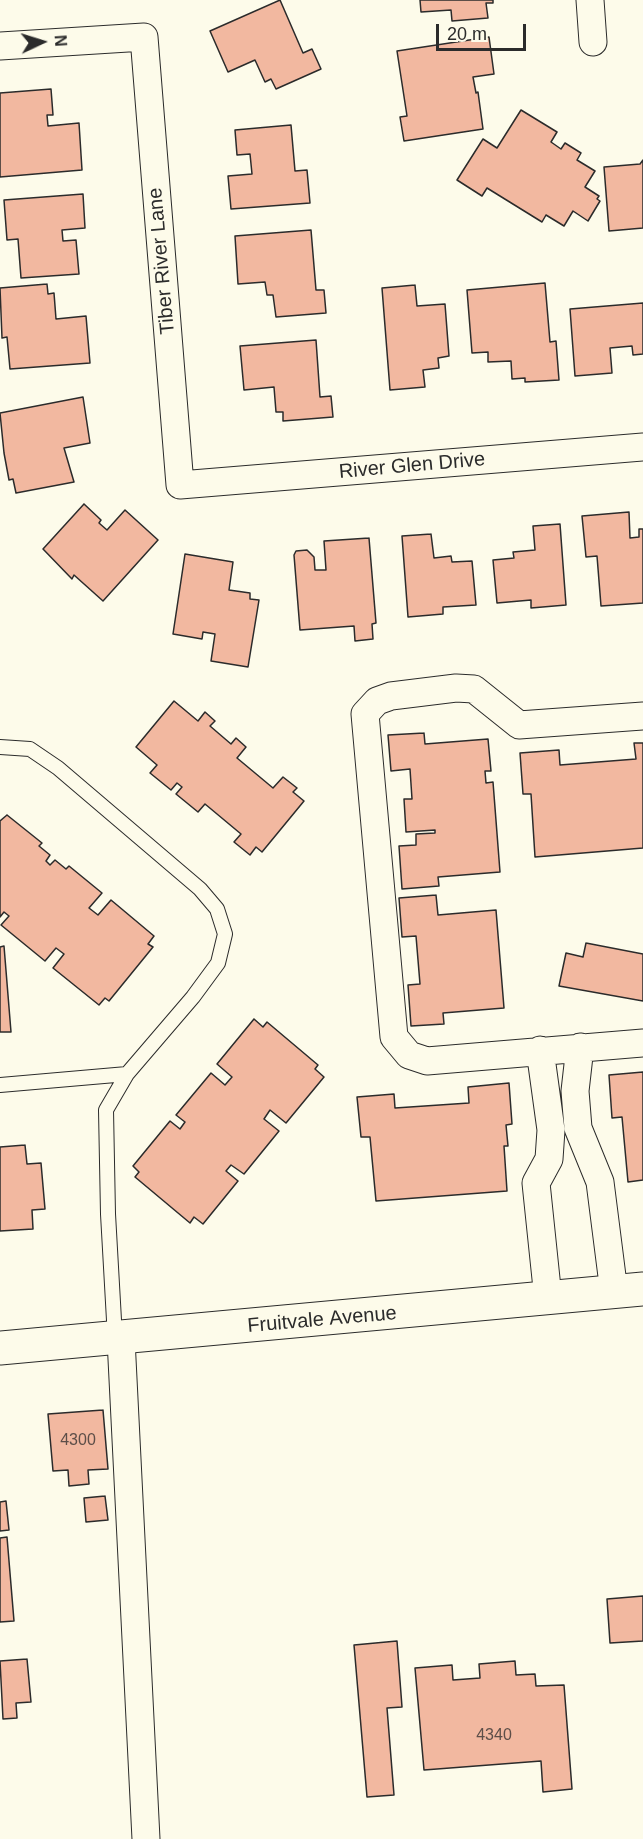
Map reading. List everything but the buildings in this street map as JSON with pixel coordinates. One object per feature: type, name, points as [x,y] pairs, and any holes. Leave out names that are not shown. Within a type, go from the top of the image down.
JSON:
[{"type":"main road","name":"Fruitvale Avenue","points":[[0,1348],[628,1291]]},
{"type":"street","points":[[590,0],[593,42]]},
{"type":"street","name":"Tiber River Lane","points":[[0,46],[144,37],[180,485]]},
{"type":"street","name":"River Glen Drive","points":[[180,485],[643,447]]},
{"type":"street","points":[[643,716],[519,725],[474,689],[456,688],[392,696],[377,701],[365,714],[394,1037],[409,1055],[428,1061],[643,1043]]},
{"type":"street","points":[[580,1047],[575,1091],[578,1128],[600,1182],[628,1291]]},
{"type":"street","points":[[540,1050],[548,1096],[549,1159],[536,1183],[548,1298]]},
{"type":"street","points":[[549,1159],[589,1157]]},
{"type":"street","points":[[118,1339],[146,1839]]},
{"type":"lane","points":[[0,747],[30,749],[58,768],[200,889],[217,909],[225,934],[218,963],[193,997],[127,1074],[106,1110],[108,1214],[118,1339]]},
{"type":"lane","points":[[0,1085],[127,1074]]}]
